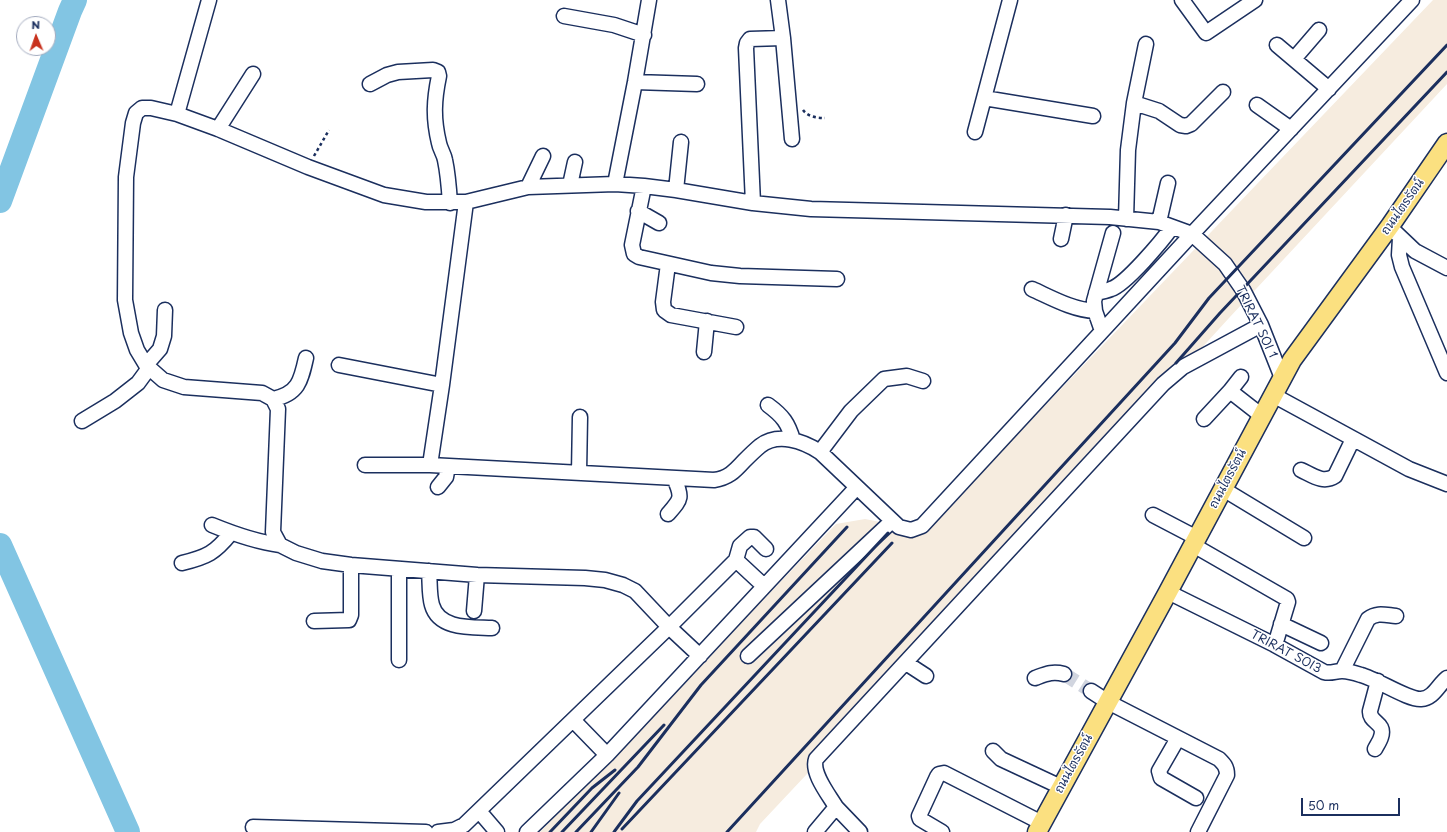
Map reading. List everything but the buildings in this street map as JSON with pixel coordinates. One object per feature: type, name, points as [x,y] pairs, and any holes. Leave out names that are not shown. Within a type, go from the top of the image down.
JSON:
[{"type":"main road","name":"ถนนไตรรัตน์","points":[[1039,828],[1168,592],[1292,360],[1390,234],[1445,151]]},
{"type":"street","points":[[177,114],[210,0]]},
{"type":"street","points":[[615,184],[644,35],[649,0]]},
{"type":"street","points":[[778,0],[792,138]]},
{"type":"street","points":[[975,132],[1010,0]]},
{"type":"street","points":[[1182,0],[1206,34],[1255,0]]},
{"type":"street","points":[[365,465],[430,465],[714,480],[721,479],[731,474],[760,446],[770,441],[782,439],[793,440],[808,444],[820,452],[899,527],[912,530],[922,526],[1192,234],[1412,0]]},
{"type":"street","points":[[564,16],[614,25],[644,35]]},
{"type":"street","points":[[1294,59],[1319,30]]},
{"type":"street","points":[[753,203],[747,43],[750,39],[783,38]]},
{"type":"street","points":[[1126,219],[1128,150],[1134,103],[1146,44]]},
{"type":"street","points":[[1277,44],[1329,89]]},
{"type":"street","points":[[370,84],[387,74],[398,72],[433,70],[438,72],[439,76],[434,110],[435,126],[445,158],[450,203]]},
{"type":"street","points":[[218,129],[253,74]]},
{"type":"street","points":[[635,82],[697,84]]},
{"type":"street","points":[[1134,103],[1159,111],[1180,125],[1186,126],[1191,124],[1223,92]]},
{"type":"street","points":[[984,98],[1093,116]]},
{"type":"street","points":[[1257,105],[1291,129]]},
{"type":"street","points":[[306,358],[302,379],[294,389],[282,397],[273,399],[262,394],[184,387],[163,380],[147,367],[136,350],[125,300],[126,177],[132,130],[136,113],[142,108],[151,108],[177,114],[218,129],[308,167],[384,195],[426,202],[466,202],[528,188],[615,184],[676,190],[753,203],[811,209],[1066,215],[1126,219],[1159,222],[1192,234]]},
{"type":"street","points":[[676,190],[681,142]]},
{"type":"street","points":[[528,188],[543,156]]},
{"type":"street","points":[[570,185],[574,162]]},
{"type":"street","points":[[1159,222],[1168,184]]},
{"type":"street","points":[[644,186],[632,245],[634,254],[639,257],[711,273],[740,276],[837,279]]},
{"type":"street","points":[[430,465],[466,202]]},
{"type":"street","points":[[638,211],[659,223]]},
{"type":"street","points":[[1061,238],[1066,215]]},
{"type":"street","points":[[1096,292],[1112,289],[1125,279],[1172,227]]},
{"type":"street","points":[[1102,331],[1095,311],[1094,301],[1113,233]]},
{"type":"street","name":"TRIRAT SOI 1","points":[[1192,234],[1225,264],[1243,290],[1260,325],[1282,378]]},
{"type":"street","points":[[1390,234],[1415,251],[1447,268]]},
{"type":"street","points":[[1390,234],[1399,255],[1402,267],[1447,373]]},
{"type":"street","points":[[668,264],[663,302],[664,310],[671,315],[736,327]]},
{"type":"street","points":[[1032,289],[1075,308],[1086,311],[1095,311]]},
{"type":"street","points":[[82,421],[115,401],[138,383],[160,349],[164,336],[165,310]]},
{"type":"street","points":[[704,352],[707,321]]},
{"type":"street","points":[[860,832],[836,807],[815,771],[814,764],[816,759],[1163,384],[1183,367],[1260,325]]},
{"type":"street","points":[[339,366],[442,385]]},
{"type":"street","points":[[820,452],[851,411],[884,379],[907,376],[923,381]]},
{"type":"street","points":[[1204,419],[1241,377]]},
{"type":"street","points":[[1230,391],[1262,416]]},
{"type":"street","points":[[1273,395],[1409,469],[1447,484]]},
{"type":"street","points":[[273,399],[278,409],[273,532],[280,545]]},
{"type":"street","points":[[768,405],[780,414],[789,426],[793,440]]},
{"type":"street","points":[[578,473],[580,417]]},
{"type":"street","points":[[1302,470],[1322,480],[1330,479],[1334,476],[1353,438]]},
{"type":"street","points":[[438,488],[446,477],[448,466]]},
{"type":"street","points":[[668,514],[679,501],[679,489],[674,478]]},
{"type":"street","points":[[527,832],[607,755],[857,487]]},
{"type":"street","points":[[1223,489],[1304,538]]},
{"type":"street","points":[[1153,515],[1287,599],[1288,602],[1274,645]]},
{"type":"street","points":[[748,656],[892,521]]},
{"type":"street","points":[[212,525],[262,543],[280,545],[296,553],[322,560],[351,565],[477,575],[585,578],[605,580],[623,585],[635,591],[669,627],[700,656]]},
{"type":"street","points":[[182,563],[210,554],[220,546],[231,533]]},
{"type":"street","points":[[438,832],[454,830],[464,825],[479,811],[736,560],[740,546],[750,537],[754,537],[766,549]]},
{"type":"street","points":[[736,560],[764,586]]},
{"type":"street","points":[[314,622],[349,620],[351,614],[351,565]]},
{"type":"street","points":[[399,569],[400,660]]},
{"type":"street","points":[[428,571],[432,606],[437,615],[447,623],[460,626],[492,628]]},
{"type":"street","points":[[474,611],[477,575]]},
{"type":"street","name":"TRIRAT SOI3","points":[[1168,592],[1330,674],[1342,671],[1361,675],[1378,681],[1410,697],[1421,699],[1430,696],[1447,678]]},
{"type":"street","points":[[1342,671],[1368,619],[1373,615],[1380,614],[1396,616]]},
{"type":"street","points":[[1281,624],[1321,643]]},
{"type":"street","points":[[906,663],[926,676]]},
{"type":"street","points":[[1035,678],[1055,671],[1064,674]]},
{"type":"street","points":[[1375,749],[1382,730],[1380,724],[1372,719],[1370,711],[1378,681]]},
{"type":"street","points":[[1091,691],[1108,702],[1219,759],[1227,769],[1227,775],[1198,832]]},
{"type":"street","points":[[573,720],[607,755]]},
{"type":"street","points":[[1178,738],[1159,771],[1161,778],[1196,798]]},
{"type":"street","points":[[994,751],[1001,759],[1061,787]]},
{"type":"street","points":[[942,832],[920,819],[920,816],[937,777],[939,774],[944,773],[1039,828]]},
{"type":"street","points":[[815,832],[836,807]]},
{"type":"street","points":[[479,811],[497,832]]},
{"type":"street","points":[[252,827],[426,832]]},
{"type":"path","points":[[308,167],[329,130]]},
{"type":"shaded area","points":[[1433,0],[1447,0],[1447,84],[1229,318],[1009,559],[760,824],[756,832],[540,832],[836,524],[865,519],[925,531]]},
{"type":"waterway","points":[[0,201],[75,0]]},
{"type":"waterway","points":[[0,545],[128,832]]},
{"type":"tunnel","points":[[1064,674],[1091,691]]},
{"type":"railway","points":[[727,832],[1175,343],[1209,298],[1447,45]]},
{"type":"railway","points":[[1176,363],[1220,313],[1447,72]]},
{"type":"railway","points":[[576,832],[638,767],[701,685],[847,527]]},
{"type":"railway","points":[[614,832],[637,801],[888,533]]},
{"type":"railway","points":[[622,829],[892,543]]},
{"type":"railway","points":[[562,832],[664,725]]},
{"type":"railway","points":[[550,832],[592,788],[615,770]]},
{"type":"railway","points":[[591,832],[619,793]]}]
